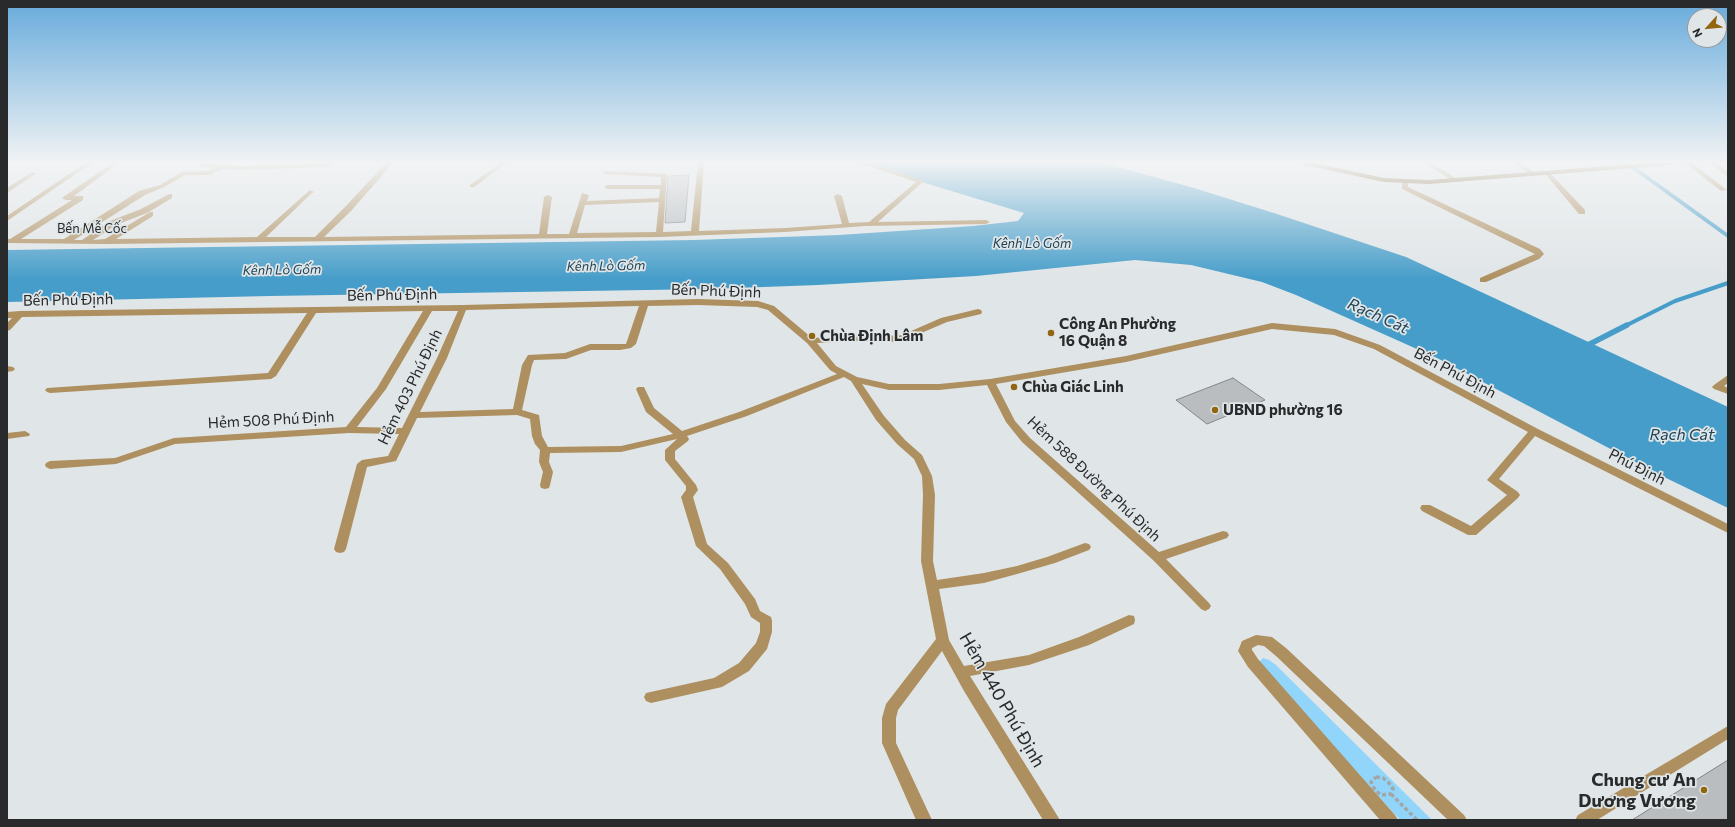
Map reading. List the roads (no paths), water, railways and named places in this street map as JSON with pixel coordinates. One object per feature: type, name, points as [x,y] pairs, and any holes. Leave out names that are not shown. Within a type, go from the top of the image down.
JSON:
[{"type":"street","points":[[7,219],[32,202]]},
{"type":"street","points":[[9,242],[74,202]]},
{"type":"street","points":[[65,242],[128,202]]},
{"type":"street","points":[[84,242],[113,223],[144,212],[164,202]]},
{"type":"street","points":[[106,242],[165,202]]},
{"type":"street","points":[[260,239],[300,202]]},
{"type":"street","points":[[318,238],[355,202]]},
{"type":"street","points":[[543,236],[547,202]]},
{"type":"street","points":[[572,236],[582,203],[620,202]]},
{"type":"street","points":[[658,235],[662,202]]},
{"type":"street","points":[[695,234],[698,202]]},
{"type":"street","points":[[839,202],[846,226]]},
{"type":"street","points":[[871,224],[897,202]]},
{"type":"street","points":[[1433,202],[1537,251],[1540,254],[1483,280]]},
{"type":"street","points":[[1573,202],[1582,212]]},
{"type":"street","name":"Bến Mễ Cốc","points":[[9,242],[658,235],[871,224],[986,222]]},
{"type":"street","name":"Bến Phú Định","points":[[7,315],[463,308],[698,302],[758,304],[772,308],[810,341],[833,368],[849,376],[889,388],[939,388],[990,382],[1126,359],[1272,326],[1335,332],[1377,347],[1534,431]]},
{"type":"street","points":[[517,412],[527,365],[531,357],[566,356],[590,347],[620,348],[628,346],[631,344],[636,332],[644,304]]},
{"type":"street","name":"Hẻm 508 Phú Định","points":[[50,465],[116,461],[174,441],[349,430],[381,390],[429,308]]},
{"type":"street","name":"Hẻm 403 Phú Định","points":[[340,548],[362,464],[392,459],[442,358],[463,308]]},
{"type":"street","points":[[50,390],[271,376],[314,310]]},
{"type":"street","points":[[810,341],[877,337],[895,339],[905,337],[944,320],[978,312]]},
{"type":"street","points":[[7,328],[20,314]]},
{"type":"street","points":[[545,450],[621,449],[681,435],[849,376]]},
{"type":"street","name":"Hẻm 440 Phú Định","points":[[849,376],[880,418],[901,442],[918,457],[927,476],[929,495],[927,561],[943,640],[960,672],[1052,820]]},
{"type":"street","points":[[1728,378],[1717,387],[1728,391]]},
{"type":"street","name":"Hẻm 588 Đường Phú Định","points":[[990,382],[1011,422],[1026,440],[1157,557],[1223,535]]},
{"type":"street","points":[[641,389],[650,410],[681,435],[684,440],[670,450],[670,460],[691,485],[692,490],[687,497],[702,546],[724,566],[750,602],[755,614],[766,621],[766,632],[762,645],[744,667],[717,683],[651,697]]},
{"type":"street","points":[[414,416],[517,412],[535,417],[537,436],[540,444],[545,450],[544,462],[548,472],[545,484]]},
{"type":"street","points":[[349,430],[406,431]]},
{"type":"street","points":[[1426,508],[1472,532],[1514,495],[1492,480],[1534,431]]},
{"type":"street","name":"Phú Định","points":[[1534,431],[1728,529]]},
{"type":"street","points":[[7,436],[25,434]]},
{"type":"street","points":[[932,585],[984,578],[1017,570],[1051,560],[1085,547]]},
{"type":"street","points":[[1157,557],[1205,606]]},
{"type":"street","points":[[960,672],[1028,660],[1084,641],[1129,620]]},
{"type":"street","points":[[924,820],[889,743],[889,718],[891,708],[943,640]]},
{"type":"street","points":[[1390,820],[1253,663],[1245,651],[1247,645],[1256,640],[1267,641],[1281,652],[1459,820]]},
{"type":"street","points":[[1583,820],[1728,732]]},
{"type":"water","points":[[986,202],[1237,202],[1406,257],[1728,407],[1728,508],[1664,477],[1437,358],[1296,295],[1262,282],[1191,265],[1135,260],[976,276],[818,285],[709,289],[7,302],[7,250],[694,240],[839,235],[973,226],[1018,221],[1024,213]]},
{"type":"waterway","points":[[1680,202],[1728,236]]},
{"type":"waterway","points":[[1627,325],[1675,301],[1728,283]]},
{"type":"waterway","points":[[1586,346],[1627,325]]},
{"type":"place","name":"Công An Phường 16 Quận 8","points":[[1051,333]]},
{"type":"place","name":"Chùa Định Lâm","points":[[812,336]]},
{"type":"place","name":"Chùa Giác Linh","points":[[1014,387]]},
{"type":"place","name":"UBND phường 16","points":[[1215,410]]},
{"type":"place","name":"Chung cư An Dương Vương","points":[[1704,790]]},
{"type":"water label","name":"Kênh Lò Gốm","points":[[1032,244]]},
{"type":"water label","name":"Kênh Lò Gốm","points":[[606,266]]},
{"type":"water label","name":"Kênh Lò Gốm","points":[[282,270]]},
{"type":"water label","name":"Rạch Cát","points":[[1378,316]]},
{"type":"water label","name":"Rạch Cát","points":[[1682,435]]}]
